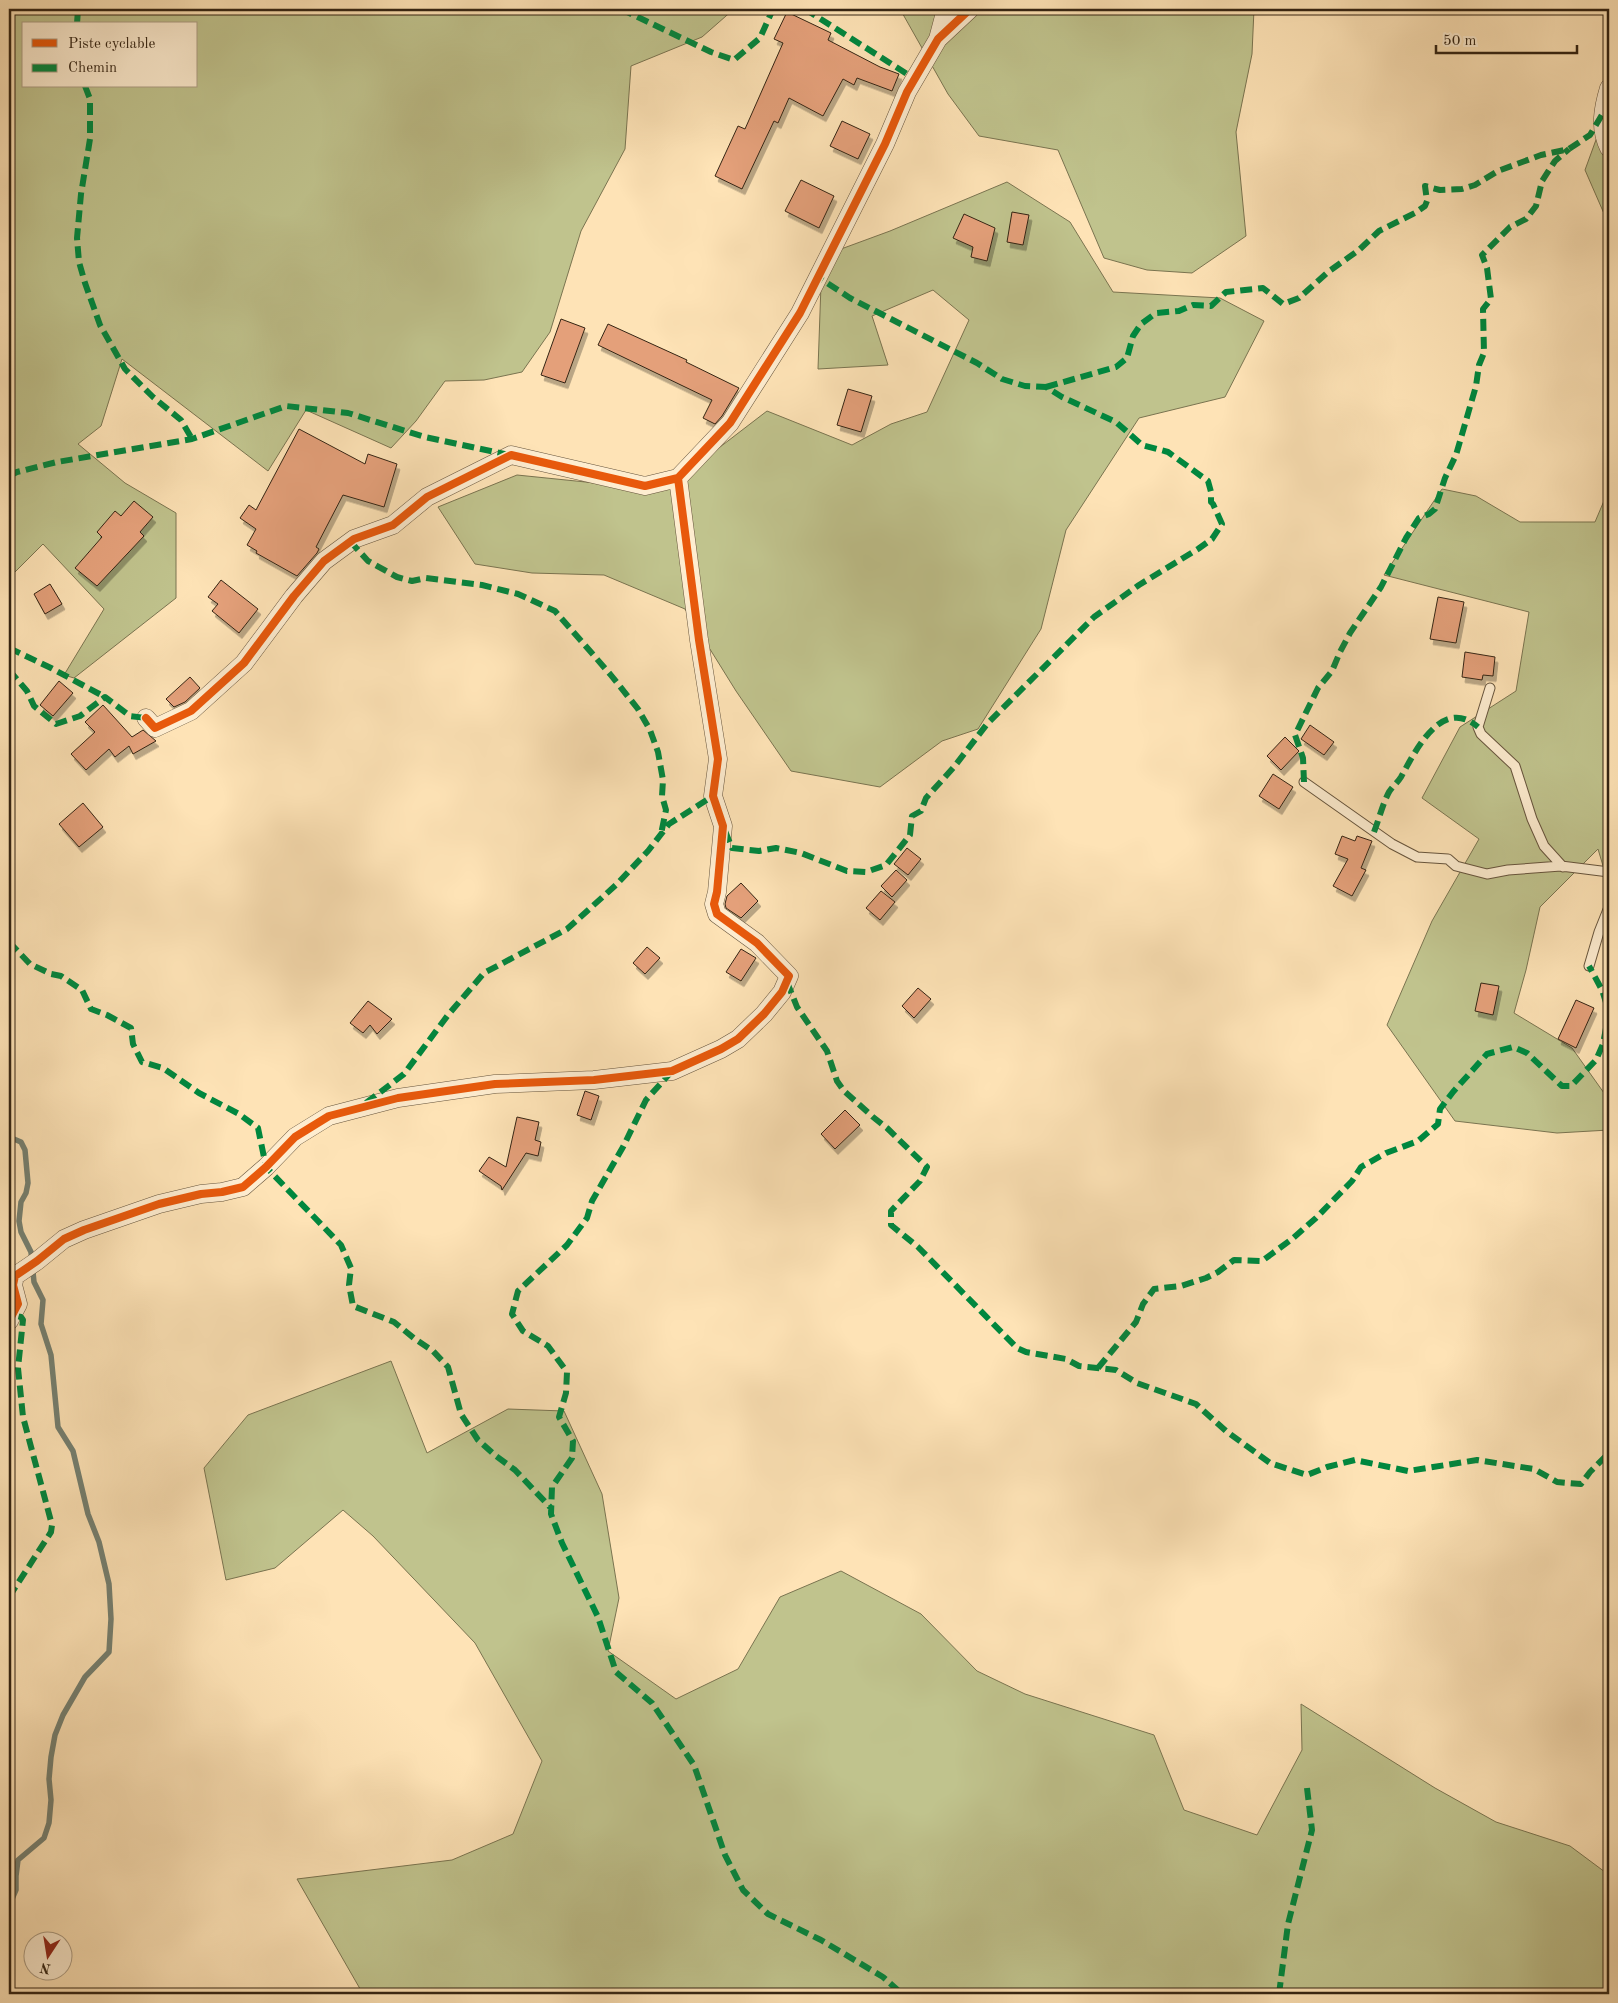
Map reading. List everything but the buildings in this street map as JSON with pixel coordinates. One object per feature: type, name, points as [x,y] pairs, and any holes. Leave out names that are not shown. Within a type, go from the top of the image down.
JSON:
[{"type":"street","points":[[938,40],[946,9]]},
{"type":"street","points":[[146,718],[155,728],[191,711],[244,663],[294,596],[324,561],[354,538],[392,525],[427,497],[511,455],[645,486],[678,478],[730,423],[800,313],[885,144],[907,92],[938,40],[970,9]]},
{"type":"street","points":[[1609,88],[1602,110],[1606,142],[1609,148]]},
{"type":"street","points":[[9,1321],[18,1304],[13,1285],[15,1276],[64,1239],[84,1230],[159,1204],[243,1187],[263,1171],[295,1137],[329,1116],[398,1098],[495,1084],[594,1080],[672,1071],[738,1040],[764,1014],[782,992],[789,976],[757,943],[717,914],[714,904],[717,892],[723,826],[713,796],[718,759],[699,640],[678,478]]},
{"type":"lane","points":[[1490,688],[1478,727],[1481,734],[1515,766],[1532,819],[1544,846],[1563,867]]},
{"type":"lane","points":[[1304,782],[1392,844],[1417,857],[1448,859],[1456,866],[1487,874],[1508,870],[1563,867],[1609,872]]},
{"type":"lane","points":[[1589,966],[1598,932],[1609,907]]},
{"type":"green space","points":[[9,9],[734,9],[702,37],[631,66],[625,149],[581,231],[550,332],[522,372],[484,380],[445,381],[416,421],[391,448],[306,410],[268,471],[122,359],[101,426],[78,444],[125,483],[176,513],[176,598],[74,678],[64,675],[104,609],[43,544],[9,578]]},
{"type":"green space","points":[[900,9],[1254,9],[1252,54],[1236,132],[1246,236],[1192,273],[1147,270],[1104,258],[1058,150],[979,136],[948,94]]},
{"type":"green space","points":[[1609,104],[1609,225],[1585,170]]},
{"type":"green space","points":[[1007,182],[1070,222],[1113,292],[1220,298],[1264,321],[1225,397],[1139,418],[1066,530],[1041,629],[978,729],[942,741],[880,787],[791,771],[736,691],[685,609],[604,575],[532,573],[475,564],[438,507],[517,475],[664,490],[767,411],[852,445],[891,424],[927,412],[969,320],[933,290],[872,316],[888,365],[818,369],[822,256],[890,231]]},
{"type":"green space","points":[[1442,489],[1476,496],[1520,522],[1595,522],[1609,489],[1609,886],[1598,849],[1540,907],[1514,1013],[1572,1048],[1609,1100],[1609,1130],[1557,1133],[1455,1121],[1387,1025],[1432,921],[1479,839],[1422,798],[1460,727],[1516,691],[1529,612],[1384,575]]},
{"type":"green space","points":[[391,1361],[427,1453],[508,1409],[564,1411],[602,1494],[619,1598],[608,1651],[676,1699],[738,1669],[780,1597],[841,1571],[921,1614],[977,1671],[1025,1694],[1154,1735],[1184,1810],[1257,1835],[1302,1750],[1301,1704],[1435,1788],[1496,1822],[1570,1846],[1609,1875],[1609,1994],[363,1994],[297,1879],[452,1860],[513,1834],[542,1761],[475,1643],[373,1536],[343,1510],[275,1568],[226,1580],[204,1468],[248,1415]]},
{"type":"waterway","points":[[9,1137],[21,1142],[25,1150],[28,1183],[26,1193],[21,1202],[19,1221],[21,1232],[31,1252],[34,1282],[43,1300],[41,1324],[51,1355],[58,1427],[73,1451],[88,1514],[99,1542],[109,1584],[111,1619],[109,1652],[85,1677],[63,1715],[55,1735],[49,1779],[51,1800],[49,1823],[44,1838],[18,1860],[16,1890],[9,1906]]},
{"type":"marked path","points":[[77,22],[78,9]]},
{"type":"marked path","points":[[621,9],[711,52],[734,60],[760,38],[773,9]]},
{"type":"marked path","points":[[805,9],[915,79]]},
{"type":"marked path","points":[[86,88],[90,99],[90,139],[81,194],[77,238],[79,262],[85,283],[100,325],[125,369],[153,397],[181,420],[192,439]]},
{"type":"marked path","points":[[1046,387],[1116,367],[1127,358],[1133,336],[1141,324],[1156,313],[1179,311],[1193,305],[1211,306],[1226,292],[1263,288],[1283,304],[1299,298],[1328,272],[1359,250],[1379,231],[1425,206],[1427,201],[1425,186],[1440,190],[1462,189],[1475,185],[1498,171],[1541,155],[1569,149],[1590,135],[1603,113]]},
{"type":"marked path","points":[[1304,782],[1303,758],[1295,735],[1318,688],[1332,671],[1350,633],[1381,587],[1406,538],[1419,518],[1435,509],[1445,478],[1456,455],[1476,386],[1479,365],[1484,353],[1483,309],[1491,299],[1487,268],[1482,255],[1510,227],[1526,219],[1536,206],[1542,181],[1555,161],[1569,149]]},
{"type":"marked path","points":[[725,831],[732,848],[759,851],[776,848],[801,853],[847,871],[866,872],[886,865],[910,835],[912,816],[921,811],[926,798],[954,767],[987,724],[1094,617],[1139,585],[1212,539],[1222,524],[1211,502],[1208,481],[1168,452],[1142,445],[1116,422],[1062,397],[1046,387],[1025,386],[1002,379],[977,363],[850,298],[818,277]]},
{"type":"marked path","points":[[9,476],[17,472],[57,462],[192,439],[286,406],[348,413],[425,437],[509,455]]},
{"type":"marked path","points":[[350,541],[368,561],[397,577],[412,581],[426,578],[482,585],[518,594],[555,611],[638,709],[650,730],[658,752],[663,780],[662,796],[666,810],[661,834]]},
{"type":"marked path","points":[[9,648],[105,697]]},
{"type":"marked path","points":[[9,670],[27,691],[34,706],[56,724],[80,716],[105,697],[130,716],[146,718]]},
{"type":"marked path","points":[[1374,832],[1389,792],[1400,779],[1422,741],[1432,730],[1442,722],[1453,718],[1465,719],[1478,727]]},
{"type":"marked path","points":[[366,1103],[404,1074],[448,1015],[484,973],[567,929],[616,885],[648,851],[669,824],[713,796]]},
{"type":"marked path","points":[[9,942],[30,964],[51,974],[61,976],[82,990],[91,1009],[131,1028],[133,1044],[142,1062],[163,1068],[199,1093],[239,1114],[258,1128],[266,1167],[341,1245],[351,1268],[349,1285],[353,1306],[394,1322],[433,1351],[448,1367],[461,1414],[478,1440],[515,1470],[551,1508]]},
{"type":"marked path","points":[[1098,1368],[1136,1322],[1143,1304],[1154,1289],[1181,1286],[1206,1278],[1234,1260],[1262,1261],[1316,1218],[1352,1181],[1361,1167],[1386,1153],[1418,1141],[1438,1124],[1440,1109],[1487,1054],[1513,1047],[1527,1053],[1562,1086],[1571,1086],[1596,1060],[1603,1044],[1609,1012],[1602,990],[1589,966]]},
{"type":"marked path","points":[[787,982],[797,1007],[827,1051],[837,1081],[844,1091],[887,1128],[927,1167],[920,1181],[891,1211],[891,1225],[918,1247],[1017,1348],[1026,1352],[1066,1359],[1079,1366],[1116,1370],[1137,1383],[1196,1404],[1226,1431],[1270,1463],[1307,1475],[1327,1467],[1355,1460],[1408,1471],[1477,1460],[1534,1469],[1557,1482],[1581,1484],[1609,1453]]},
{"type":"marked path","points":[[672,1071],[646,1100],[623,1147],[592,1201],[587,1218],[567,1245],[518,1291],[512,1314],[523,1331],[548,1346],[567,1372],[566,1393],[559,1417],[573,1441],[572,1458],[552,1487],[551,1514],[562,1543],[598,1617],[616,1672],[652,1703],[694,1765],[725,1855],[743,1890],[768,1914],[821,1940],[883,1977],[902,1994]]},
{"type":"marked path","points":[[9,1597],[51,1532],[52,1525],[23,1417],[18,1368],[23,1320],[21,1317],[13,1315]]},
{"type":"marked path","points":[[1279,1994],[1288,1924],[1312,1830],[1307,1788]]},
{"type":"cycle path","points":[[146,718],[155,728],[191,711],[244,663],[294,596],[324,561],[354,539],[393,525],[427,497],[511,455],[645,486],[678,478],[730,423],[800,313],[885,144],[907,92],[938,39],[970,9]]},
{"type":"cycle path","points":[[9,1321],[18,1304],[13,1285],[15,1276],[64,1239],[84,1230],[159,1204],[243,1187],[266,1167],[295,1137],[329,1116],[398,1098],[495,1084],[594,1080],[672,1071],[721,1049],[738,1039],[764,1014],[782,992],[789,976],[757,943],[717,914],[714,904],[717,892],[723,826],[713,796],[718,759],[699,640],[678,478]]}]
